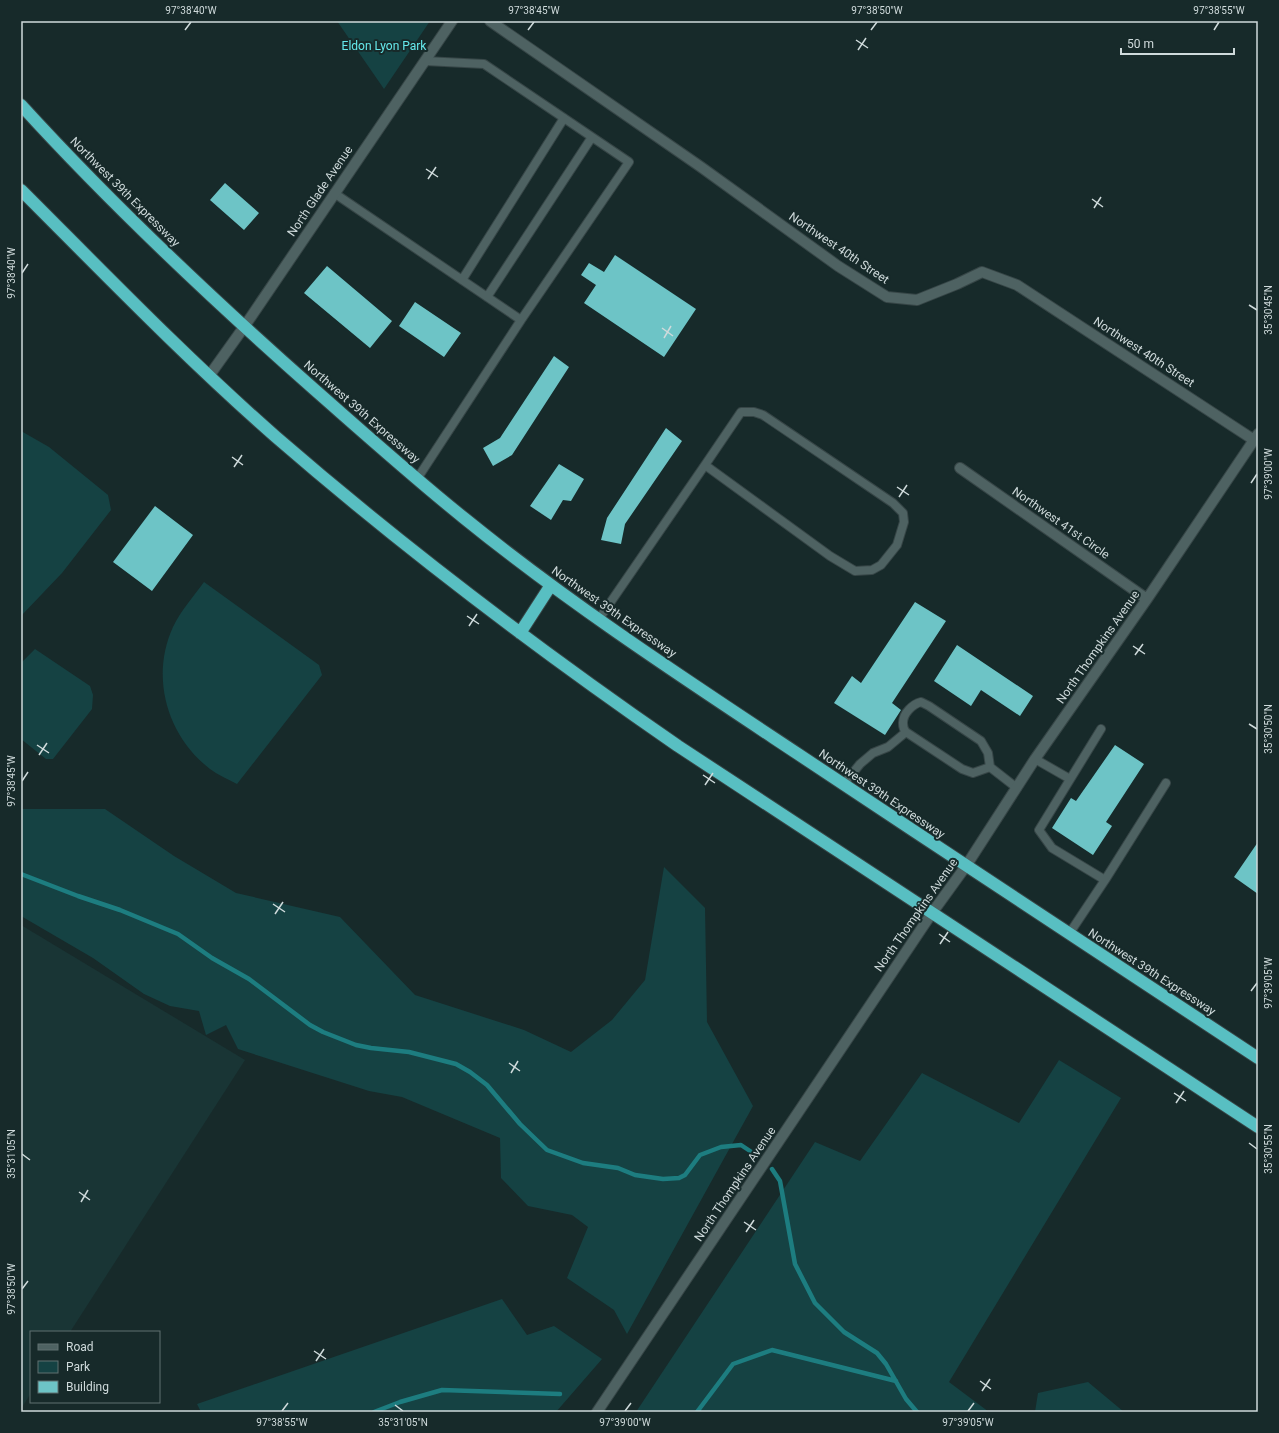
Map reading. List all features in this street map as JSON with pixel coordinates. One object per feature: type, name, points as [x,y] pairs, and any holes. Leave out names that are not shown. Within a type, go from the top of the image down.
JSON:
[{"type":"highway","name":"Northwest 39th Expressway","points":[[21,105],[68,156],[147,235],[244,327],[417,479],[464,518],[551,585],[708,694],[843,785],[1258,1058]]},
{"type":"highway","points":[[21,190],[209,376],[276,437],[396,538],[520,633],[598,691],[678,746],[1258,1127]]},
{"type":"highway","points":[[520,633],[551,585]]},
{"type":"street","name":"North Glade Avenue","points":[[209,376],[244,327],[452,21]]},
{"type":"street","name":"Northwest 40th Street","points":[[490,21],[701,167],[838,266],[887,297],[917,300],[982,272],[1017,285],[1256,437]]},
{"type":"street","name":"North Thompkins Avenue","points":[[597,1412],[932,913],[966,866],[1035,759],[1147,599],[1256,437]]},
{"type":"street","name":"Northwest 41st Circle","points":[[960,468],[1147,599]]},
{"type":"lane","points":[[417,479],[521,320],[629,162],[484,64],[425,61]]},
{"type":"lane","points":[[462,280],[564,118]]},
{"type":"lane","points":[[487,297],[592,137]]},
{"type":"lane","points":[[334,193],[521,320]]},
{"type":"lane","points":[[599,619],[741,412],[754,412],[763,415],[894,503],[903,513],[904,522],[897,545],[881,565],[872,570],[855,571],[830,556],[705,465]]},
{"type":"lane","points":[[990,767],[973,773],[962,769],[906,732],[902,724],[904,717],[913,704],[921,702],[981,741],[988,753],[990,767],[1017,788]]},
{"type":"lane","points":[[1101,729],[1039,830],[1052,848],[1105,880]]},
{"type":"lane","points":[[843,785],[860,764],[873,753],[888,747],[906,732]]},
{"type":"lane","points":[[1035,759],[1070,779]]},
{"type":"lane","points":[[1069,934],[1166,783]]},
{"type":"shaded area","points":[[21,925],[245,1060],[71,1331],[30,1331],[30,1395],[21,1409]]},
{"type":"green space","name":"Eldon Lyon Park","points":[[337,21],[430,21],[384,89]]},
{"type":"green space","points":[[21,431],[49,447],[108,495],[111,510],[62,573],[21,616]]},
{"type":"green space","points":[[204,582],[319,665],[322,675],[237,784],[210,769],[195,755],[183,740],[173,723],[163,685],[163,666],[166,646],[173,627]]},
{"type":"green space","points":[[35,649],[90,686],[93,695],[92,709],[53,759],[46,759],[21,739],[21,663]]},
{"type":"green space","points":[[21,809],[105,809],[174,856],[236,893],[340,917],[415,995],[524,1030],[571,1052],[612,1020],[645,980],[664,867],[705,908],[707,1022],[753,1106],[627,1334],[614,1310],[567,1278],[588,1227],[572,1215],[528,1206],[501,1178],[500,1138],[402,1097],[369,1091],[238,1049],[226,1025],[206,1035],[199,1011],[170,1006],[144,994],[93,958],[21,916]]},
{"type":"green space","points":[[1059,1060],[1121,1098],[949,1382],[989,1412],[636,1412],[815,1142],[860,1161],[922,1073],[1019,1123]]},
{"type":"green space","points":[[502,1299],[527,1335],[554,1326],[602,1359],[556,1412],[201,1412],[197,1404]]},
{"type":"green space","points":[[1088,1382],[1124,1412],[1035,1412],[1038,1393]]},
{"type":"building","points":[[225,183],[259,213],[244,230],[210,200]]},
{"type":"building","points":[[615,255],[696,309],[664,357],[584,303],[596,285],[581,275],[589,263],[604,272]]},
{"type":"building","points":[[327,266],[392,321],[370,348],[304,293]]},
{"type":"building","points":[[415,302],[461,333],[444,357],[399,326]]},
{"type":"building","points":[[554,356],[569,367],[512,455],[493,466],[483,448],[500,438]]},
{"type":"building","points":[[666,428],[682,441],[625,524],[621,544],[601,540],[607,518]]},
{"type":"building","points":[[559,464],[584,479],[571,501],[563,500],[551,520],[530,506]]},
{"type":"building","points":[[155,506],[193,535],[152,591],[113,562]]},
{"type":"building","points":[[915,602],[946,621],[892,703],[901,710],[885,735],[834,703],[852,676],[861,683]]},
{"type":"building","points":[[957,645],[1033,696],[1020,716],[981,690],[971,706],[934,681]]},
{"type":"building","points":[[1115,745],[1144,764],[1106,822],[1112,826],[1093,855],[1052,828],[1071,798],[1076,801]]},
{"type":"building","points":[[1258,842],[1258,894],[1234,877]]},
{"type":"waterway","points":[[21,874],[120,910],[178,934],[212,958],[249,979],[310,1025],[323,1032],[356,1045],[409,1052],[456,1064],[470,1072],[487,1085],[520,1124],[547,1150],[583,1163],[618,1168],[635,1175],[663,1179],[679,1178],[685,1175],[700,1155],[721,1147],[741,1145],[756,1155]]},
{"type":"waterway","points":[[772,1169],[780,1181],[795,1264],[815,1303],[844,1332],[877,1353],[886,1364],[906,1399],[917,1412]]},
{"type":"waterway","points":[[697,1412],[733,1364],[772,1350],[896,1381]]},
{"type":"waterway","points":[[374,1412],[400,1402],[442,1390],[560,1394]]}]
